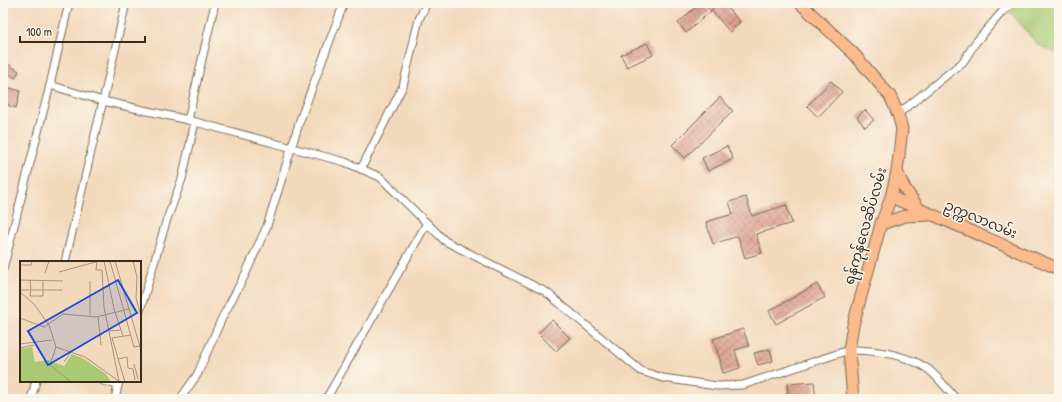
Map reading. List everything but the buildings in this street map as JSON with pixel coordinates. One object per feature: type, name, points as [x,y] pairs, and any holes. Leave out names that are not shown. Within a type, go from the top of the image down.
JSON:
[{"type":"main road","name":"ရန်ကုန်လေဆိပ်လမ်း","points":[[800,3],[854,54],[890,96],[898,114],[902,129],[897,172],[891,197],[881,224],[859,302],[849,350],[853,399]]},
{"type":"main road","points":[[897,172],[904,187],[920,210]]},
{"type":"main road","name":"ဥက္ကလာလမ်း","points":[[891,197],[1059,269]]},
{"type":"main road","points":[[881,224],[904,216],[931,215]]},
{"type":"street","points":[[3,269],[50,85],[69,3]]},
{"type":"street","points":[[65,261],[126,3]]},
{"type":"street","points":[[141,308],[166,222],[182,179],[191,121],[215,3]]},
{"type":"street","points":[[180,399],[197,375],[222,318],[246,275],[262,239],[312,86],[344,3]]},
{"type":"street","points":[[361,169],[403,86],[418,19],[427,3]]},
{"type":"street","points":[[898,114],[963,62],[976,42],[1002,12],[1014,3]]},
{"type":"street","points":[[50,85],[103,101],[191,121],[292,147],[345,162],[380,177],[445,241],[546,292],[641,371],[663,378],[717,386],[743,385],[849,350],[866,350],[902,356],[928,370],[956,399]]},
{"type":"street","points":[[326,399],[427,223]]},
{"type":"street","points":[[31,399],[36,382]]},
{"type":"street","points":[[115,399],[119,383]]},
{"type":"green space","points":[[1003,3],[1059,3],[1059,54],[1038,45]]}]
